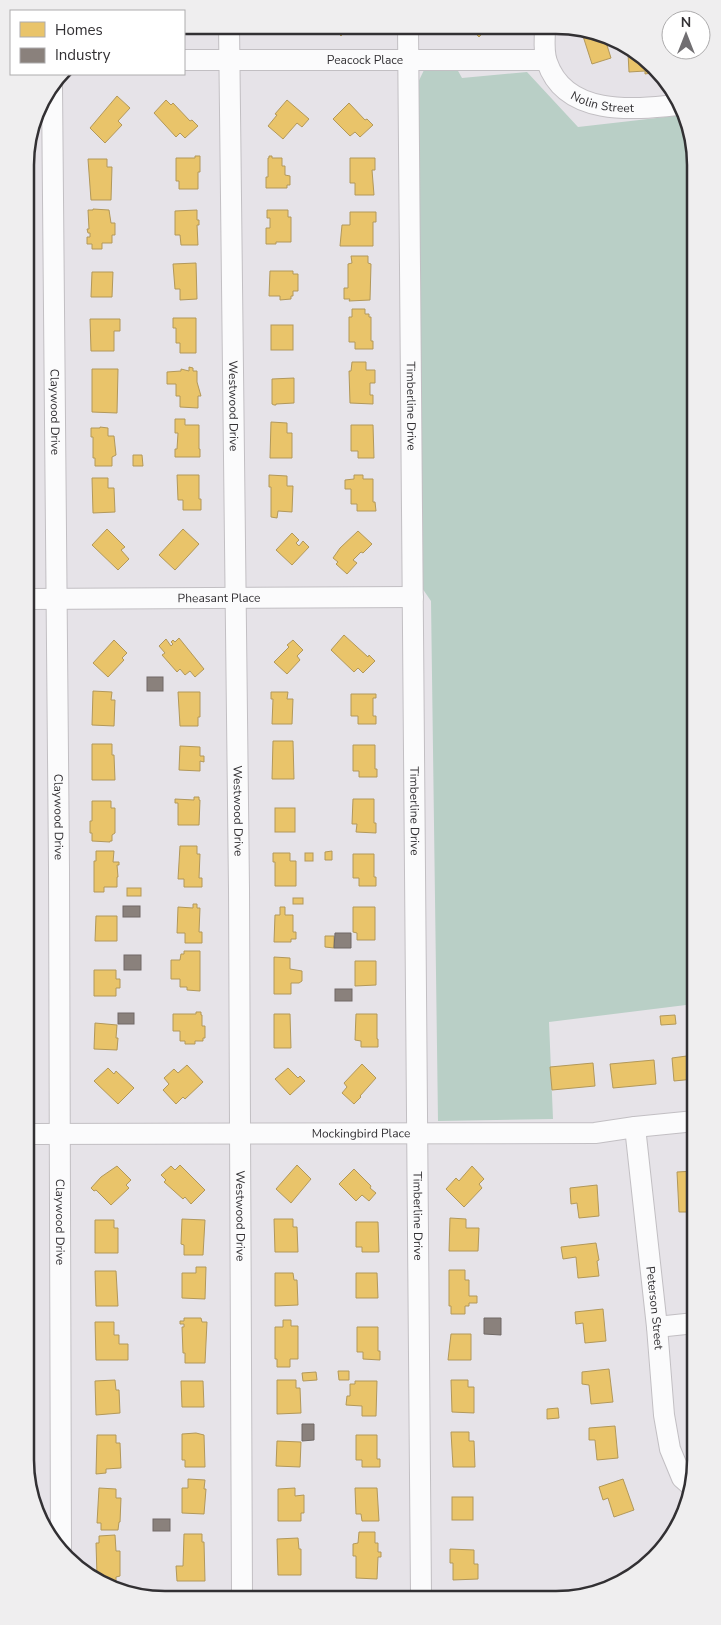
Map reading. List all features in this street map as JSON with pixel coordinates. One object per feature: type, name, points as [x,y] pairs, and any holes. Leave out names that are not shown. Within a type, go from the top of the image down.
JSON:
[{"type":"street","name":"Westwood Drive","points":[[229,34],[234,417],[234,597],[239,889],[242,1591]]},
{"type":"street","name":"Timberline Drive","points":[[408,34],[421,1591]]},
{"type":"street","points":[[545,34],[546,60]]},
{"type":"street","name":"Peacock Place","points":[[185,60],[546,60]]},
{"type":"street","name":"Nolin Street","points":[[546,60],[551,72],[563,87],[570,93],[588,102],[614,108],[673,105]]},
{"type":"street","name":"Claywood Drive","points":[[52,97],[60,1134],[61,1540]]},
{"type":"street","name":"Pheasant Place","points":[[34,599],[413,597]]},
{"type":"street","name":"Mockingbird Place","points":[[34,1134],[595,1133],[687,1122]]},
{"type":"street","name":"Peterson Street","points":[[634,1127],[657,1327],[664,1414],[670,1449],[682,1478],[686,1481]]},
{"type":"street","points":[[657,1327],[687,1324]]},
{"type":"green space","points":[[457,69],[462,78],[527,72],[578,127],[678,116],[686,147],[687,1005],[549,1022],[553,1119],[438,1121],[431,601],[420,585],[413,93],[424,70]]},
{"type":"building: Homes","points":[[583,36],[607,44],[611,58],[592,64]]},
{"type":"building: Homes","points":[[628,55],[650,73],[645,74],[645,71],[629,72]]},
{"type":"building: Homes","points":[[117,96],[130,108],[118,121],[122,125],[105,143],[90,128]]},
{"type":"building: Homes","points":[[166,100],[171,105],[173,103],[190,121],[192,120],[198,126],[185,138],[180,133],[176,137],[154,113]]},
{"type":"building: Homes","points":[[287,100],[309,119],[302,127],[297,123],[283,139],[268,126]]},
{"type":"building: Homes","points":[[349,103],[365,120],[367,119],[373,125],[360,137],[355,132],[350,136],[333,119]]},
{"type":"building: Homes","points":[[195,156],[200,156],[198,189],[179,189],[179,181],[176,181],[176,158],[195,158]]},
{"type":"building: Homes","points":[[269,156],[272,156],[272,158],[282,158],[282,166],[285,166],[285,175],[290,176],[290,185],[287,185],[287,188],[266,188]]},
{"type":"building: Homes","points":[[350,158],[375,158],[375,170],[372,170],[374,195],[355,195],[355,183],[350,183]]},
{"type":"building: Homes","points":[[88,159],[107,159],[107,167],[112,167],[111,200],[91,200]]},
{"type":"building: Homes","points":[[88,210],[109,210],[111,223],[115,223],[115,235],[112,235],[112,243],[102,243],[102,249],[92,249],[92,244],[87,244],[87,237],[90,237],[87,229],[89,229]]},
{"type":"building: Homes","points":[[197,210],[197,220],[199,220],[199,225],[197,225],[198,245],[181,245],[180,235],[175,235],[175,211]]},
{"type":"building: Homes","points":[[267,210],[288,210],[288,217],[291,217],[291,242],[266,244],[266,228],[270,228],[270,218],[267,218]]},
{"type":"building: Homes","points":[[350,212],[376,212],[376,222],[373,222],[373,246],[340,246],[342,225],[350,225]]},
{"type":"building: Homes","points":[[351,256],[368,256],[368,263],[371,264],[370,300],[349,301],[350,299],[344,299],[344,288],[348,288],[348,264],[352,263]]},
{"type":"building: Homes","points":[[196,263],[197,299],[180,300],[180,289],[175,289],[173,264]]},
{"type":"building: Homes","points":[[270,271],[293,271],[293,274],[298,274],[298,291],[293,291],[291,299],[280,300],[280,296],[269,296]]},
{"type":"building: Homes","points":[[92,272],[113,272],[112,297],[91,297]]},
{"type":"building: Homes","points":[[352,309],[365,309],[365,314],[369,314],[369,317],[371,317],[373,349],[355,349],[355,342],[349,342],[349,317],[352,317]]},
{"type":"building: Homes","points":[[173,318],[196,318],[196,353],[180,353],[180,343],[176,343],[176,328],[173,328]]},
{"type":"building: Homes","points":[[90,319],[120,319],[120,331],[114,331],[114,351],[91,351]]},
{"type":"building: Homes","points":[[271,325],[293,325],[293,350],[271,350]]},
{"type":"building: Homes","points":[[352,362],[366,362],[366,370],[375,370],[375,383],[370,383],[370,395],[373,395],[373,404],[350,403],[349,371],[351,371]]},
{"type":"building: Homes","points":[[189,367],[193,368],[193,371],[197,371],[197,382],[201,396],[198,396],[198,408],[180,407],[180,396],[176,396],[176,384],[167,384],[167,372],[181,371],[181,369],[189,371]]},
{"type":"building: Homes","points":[[92,369],[118,369],[117,413],[92,412]]},
{"type":"building: Homes","points":[[294,378],[294,403],[272,404],[272,379]]},
{"type":"building: Homes","points":[[175,419],[185,419],[185,425],[199,425],[200,457],[175,457],[178,433],[175,433]]},
{"type":"building: Homes","points":[[271,422],[287,423],[287,433],[292,433],[292,458],[270,458]]},
{"type":"building: Homes","points":[[351,425],[373,425],[374,458],[358,458],[358,451],[351,451]]},
{"type":"building: Homes","points":[[91,428],[108,428],[108,436],[114,436],[116,455],[112,457],[112,466],[95,466]]},
{"type":"building: Homes","points":[[133,455],[142,455],[143,466],[133,466]]},
{"type":"building: Homes","points":[[177,475],[199,475],[201,510],[183,510],[183,500],[178,500]]},
{"type":"building: Homes","points":[[269,475],[287,476],[287,486],[293,486],[292,512],[278,511],[277,518],[271,517]]},
{"type":"building: Homes","points":[[354,475],[363,475],[363,479],[373,479],[373,502],[375,502],[376,511],[357,511],[357,504],[351,504],[351,489],[345,489],[345,480],[354,479]]},
{"type":"building: Homes","points":[[92,478],[108,478],[108,488],[114,488],[115,512],[93,513]]},
{"type":"building: Homes","points":[[107,529],[125,547],[121,550],[129,559],[118,570],[92,545]]},
{"type":"building: Homes","points":[[183,529],[199,544],[175,570],[159,555]]},
{"type":"building: Homes","points":[[358,531],[372,544],[353,560],[357,563],[347,574],[336,564],[338,562],[333,558],[340,548]]},
{"type":"building: Homes","points":[[292,533],[299,540],[296,543],[299,546],[303,541],[309,547],[292,565],[276,550]]},
{"type":"building: Homes","points":[[344,635],[375,661],[363,673],[358,668],[354,672],[331,650]]},
{"type":"building: Homes","points":[[179,638],[204,669],[195,677],[190,671],[185,675],[180,669],[177,672],[162,655],[165,653],[159,646],[166,639],[171,646],[173,640],[175,642]]},
{"type":"building: Homes","points":[[114,640],[127,653],[122,658],[124,660],[108,677],[93,663]]},
{"type":"building: Homes","points":[[293,640],[303,650],[297,656],[300,660],[287,674],[274,662],[289,647],[287,645]]},
{"type":"building: Homes","points":[[93,691],[112,692],[111,700],[115,700],[114,726],[92,725]]},
{"type":"building: Homes","points":[[178,692],[200,692],[198,726],[180,726]]},
{"type":"building: Homes","points":[[271,692],[288,692],[287,699],[293,699],[292,724],[272,724],[273,699],[271,699]]},
{"type":"building: Homes","points":[[351,694],[376,694],[376,698],[373,698],[373,716],[376,716],[376,724],[358,724],[358,716],[351,716]]},
{"type":"building: Homes","points":[[273,741],[293,741],[294,779],[272,779]]},
{"type":"building: Homes","points":[[92,744],[112,744],[115,780],[92,780]]},
{"type":"building: Homes","points":[[353,745],[375,745],[377,777],[359,777],[359,771],[353,771]]},
{"type":"building: Homes","points":[[180,746],[200,747],[200,756],[204,756],[204,762],[200,761],[200,771],[179,770]]},
{"type":"building: Homes","points":[[194,797],[199,797],[200,800],[199,825],[178,825],[178,803],[175,803],[175,799],[194,800]]},
{"type":"building: Homes","points":[[353,799],[374,799],[376,833],[356,832],[357,824],[352,824]]},
{"type":"building: Homes","points":[[92,801],[111,801],[111,808],[115,808],[115,833],[112,835],[112,841],[110,842],[92,841],[90,821],[92,821]]},
{"type":"building: Homes","points":[[275,808],[295,808],[295,832],[275,832]]},
{"type":"building: Homes","points":[[180,846],[197,846],[197,854],[200,854],[199,878],[202,878],[202,887],[184,887],[184,879],[178,879]]},
{"type":"building: Homes","points":[[96,851],[114,851],[113,862],[119,862],[119,865],[117,865],[117,887],[104,887],[104,892],[94,892],[94,861],[96,861]]},
{"type":"building: Homes","points":[[332,851],[332,860],[325,860],[325,852]]},
{"type":"building: Homes","points":[[273,853],[290,853],[290,861],[296,861],[296,886],[275,886]]},
{"type":"building: Homes","points":[[305,853],[313,853],[313,861],[305,861]]},
{"type":"building: Homes","points":[[353,854],[374,854],[376,886],[359,886],[359,878],[353,878]]},
{"type":"building: Homes","points":[[127,888],[141,888],[141,896],[127,896]]},
{"type":"building: Homes","points":[[293,898],[303,898],[303,904],[293,904]]},
{"type":"building: Homes","points":[[193,904],[197,904],[197,908],[200,908],[199,932],[202,932],[202,943],[185,943],[185,933],[177,933],[178,907],[193,908]]},
{"type":"building: Homes","points":[[280,907],[285,907],[285,915],[293,915],[293,932],[296,932],[296,939],[291,939],[291,942],[274,942],[275,915],[280,915]]},
{"type":"building: Homes","points":[[353,907],[375,907],[375,940],[357,940],[357,933],[353,932]]},
{"type":"building: Homes","points":[[96,916],[117,916],[117,941],[95,941]]},
{"type":"building: Homes","points":[[325,936],[334,936],[334,948],[325,947]]},
{"type":"building: Homes","points":[[184,951],[200,951],[200,991],[187,990],[187,987],[180,987],[180,979],[171,979],[171,960],[180,960],[181,954],[184,954]]},
{"type":"building: Homes","points":[[274,957],[290,958],[290,969],[302,971],[302,981],[291,983],[291,994],[274,994]]},
{"type":"building: Homes","points":[[355,961],[376,961],[376,985],[355,986]]},
{"type":"building: Homes","points":[[94,970],[116,970],[116,979],[120,979],[120,988],[116,988],[116,996],[94,996]]},
{"type":"building: Homes","points":[[196,1012],[201,1012],[202,1026],[205,1026],[205,1038],[203,1038],[203,1041],[195,1041],[195,1044],[185,1044],[185,1041],[180,1041],[180,1031],[173,1031],[173,1014],[196,1014]]},
{"type":"building: Homes","points":[[274,1014],[290,1014],[291,1048],[274,1048]]},
{"type":"building: Homes","points":[[356,1014],[377,1014],[378,1047],[361,1047],[361,1041],[355,1040]]},
{"type":"building: Homes","points":[[675,1015],[676,1024],[661,1025],[660,1016]]},
{"type":"building: Homes","points":[[95,1023],[117,1025],[117,1050],[94,1049]]},
{"type":"building: Homes","points":[[687,1056],[687,1080],[674,1081],[672,1058]]},
{"type":"building: Homes","points":[[654,1060],[656,1084],[613,1088],[610,1064]]},
{"type":"building: Homes","points":[[593,1063],[595,1086],[552,1090],[550,1067]]},
{"type":"building: Homes","points":[[362,1064],[376,1078],[354,1104],[342,1093],[347,1087],[344,1083]]},
{"type":"building: Homes","points":[[187,1065],[203,1082],[185,1099],[183,1097],[176,1104],[163,1090],[169,1084],[164,1078],[174,1069],[178,1073]]},
{"type":"building: Homes","points":[[108,1068],[114,1074],[116,1071],[134,1088],[118,1104],[94,1081]]},
{"type":"building: Homes","points":[[288,1068],[298,1078],[300,1076],[305,1081],[290,1095],[275,1079]]},
{"type":"building: Homes","points":[[180,1165],[205,1190],[191,1204],[185,1197],[183,1199],[164,1182],[166,1180],[161,1175],[171,1166],[175,1170]]},
{"type":"building: Homes","points":[[297,1165],[311,1179],[291,1203],[276,1189]]},
{"type":"building: Homes","points":[[117,1166],[131,1180],[126,1185],[129,1188],[111,1205],[96,1190],[94,1191],[91,1188],[101,1177]]},
{"type":"building: Homes","points":[[472,1166],[484,1179],[479,1184],[482,1188],[464,1207],[446,1189],[456,1178],[459,1181]]},
{"type":"building: Homes","points":[[354,1169],[376,1193],[369,1201],[362,1195],[356,1201],[339,1184]]},
{"type":"building: Homes","points":[[687,1171],[687,1212],[679,1212],[677,1172]]},
{"type":"building: Homes","points":[[597,1185],[599,1216],[579,1218],[577,1203],[571,1204],[570,1188]]},
{"type":"building: Homes","points":[[450,1218],[466,1219],[466,1228],[479,1228],[478,1251],[449,1251]]},
{"type":"building: Homes","points":[[182,1219],[205,1220],[203,1255],[184,1255],[184,1245],[181,1244]]},
{"type":"building: Homes","points":[[274,1219],[293,1219],[293,1227],[297,1227],[298,1252],[275,1252]]},
{"type":"building: Homes","points":[[95,1220],[114,1220],[114,1228],[118,1228],[118,1253],[95,1253]]},
{"type":"building: Homes","points":[[356,1222],[378,1222],[379,1252],[362,1252],[362,1247],[356,1247]]},
{"type":"building: Homes","points":[[596,1243],[599,1276],[578,1278],[576,1257],[563,1259],[561,1247]]},
{"type":"building: Homes","points":[[196,1267],[206,1267],[205,1299],[182,1298],[182,1273],[196,1273]]},
{"type":"building: Homes","points":[[449,1270],[465,1270],[465,1280],[469,1280],[469,1296],[477,1296],[477,1303],[469,1303],[469,1306],[465,1306],[465,1314],[451,1314],[451,1306],[449,1306]]},
{"type":"building: Homes","points":[[95,1271],[116,1271],[118,1306],[96,1306]]},
{"type":"building: Homes","points":[[275,1273],[293,1273],[294,1280],[297,1280],[298,1305],[275,1306]]},
{"type":"building: Homes","points":[[356,1273],[377,1273],[378,1298],[356,1298]]},
{"type":"building: Homes","points":[[603,1309],[606,1341],[585,1343],[583,1323],[576,1324],[575,1312]]},
{"type":"building: Homes","points":[[184,1318],[201,1318],[202,1322],[207,1322],[205,1363],[185,1363],[182,1327],[184,1327],[184,1324],[180,1324],[180,1321],[184,1321]]},
{"type":"building: Homes","points":[[283,1320],[291,1320],[291,1326],[298,1326],[298,1359],[290,1359],[290,1367],[277,1367],[277,1359],[275,1359],[275,1327],[283,1327]]},
{"type":"building: Homes","points":[[95,1322],[114,1322],[114,1335],[119,1335],[119,1344],[128,1344],[128,1360],[96,1360]]},
{"type":"building: Homes","points":[[357,1327],[378,1327],[380,1360],[363,1359],[363,1352],[357,1352]]},
{"type":"building: Homes","points":[[451,1334],[471,1334],[471,1360],[448,1360]]},
{"type":"building: Homes","points":[[609,1369],[613,1402],[591,1404],[589,1385],[582,1384],[582,1372]]},
{"type":"building: Homes","points":[[338,1371],[349,1371],[349,1380],[339,1380]]},
{"type":"building: Homes","points":[[316,1372],[317,1380],[303,1381],[302,1373]]},
{"type":"building: Homes","points":[[115,1380],[116,1390],[119,1390],[120,1413],[96,1415],[95,1381]]},
{"type":"building: Homes","points":[[277,1380],[296,1380],[296,1388],[300,1388],[301,1413],[277,1414]]},
{"type":"building: Homes","points":[[451,1380],[468,1380],[468,1387],[474,1387],[474,1413],[452,1412]]},
{"type":"building: Homes","points":[[181,1381],[203,1381],[204,1407],[182,1407]]},
{"type":"building: Homes","points":[[355,1381],[377,1381],[376,1416],[362,1416],[362,1406],[346,1405],[347,1396],[350,1396],[350,1384],[355,1384]]},
{"type":"building: Homes","points":[[558,1408],[559,1418],[547,1419],[547,1409]]},
{"type":"building: Homes","points":[[615,1426],[618,1458],[597,1460],[595,1440],[589,1440],[589,1428]]},
{"type":"building: Homes","points":[[451,1432],[469,1432],[469,1441],[474,1441],[475,1467],[453,1467]]},
{"type":"building: Homes","points":[[196,1433],[204,1435],[205,1467],[185,1467],[185,1460],[182,1460],[182,1434]]},
{"type":"building: Homes","points":[[97,1435],[116,1435],[116,1443],[120,1443],[121,1468],[106,1469],[106,1473],[96,1474]]},
{"type":"building: Homes","points":[[356,1435],[377,1435],[377,1459],[380,1459],[380,1467],[362,1467],[362,1460],[356,1460]]},
{"type":"building: Homes","points":[[277,1441],[301,1442],[300,1467],[276,1466]]},
{"type":"building: Homes","points":[[188,1479],[205,1480],[204,1514],[182,1513],[182,1488],[188,1488]]},
{"type":"building: Homes","points":[[623,1479],[634,1510],[614,1517],[608,1498],[603,1500],[599,1487]]},
{"type":"building: Homes","points":[[99,1488],[116,1489],[116,1498],[121,1498],[118,1530],[101,1530],[101,1523],[97,1523]]},
{"type":"building: Homes","points":[[295,1488],[295,1496],[304,1495],[304,1513],[301,1513],[301,1521],[278,1521],[278,1489]]},
{"type":"building: Homes","points":[[355,1488],[377,1488],[379,1521],[362,1521],[361,1514],[356,1514]]},
{"type":"building: Homes","points":[[452,1497],[473,1497],[473,1520],[452,1520]]},
{"type":"building: Homes","points":[[359,1532],[375,1532],[375,1543],[378,1543],[378,1552],[381,1552],[381,1557],[378,1557],[377,1579],[356,1578],[356,1556],[353,1556],[353,1544],[358,1543]]},
{"type":"building: Homes","points":[[184,1534],[202,1534],[205,1581],[177,1581],[176,1566],[183,1566]]},
{"type":"building: Homes","points":[[115,1535],[116,1551],[120,1551],[120,1576],[116,1577],[116,1582],[97,1572],[96,1543],[99,1543],[99,1536]]},
{"type":"building: Homes","points":[[298,1538],[299,1549],[301,1549],[301,1575],[278,1575],[277,1539]]},
{"type":"building: Homes","points":[[450,1549],[474,1550],[474,1564],[478,1564],[478,1579],[453,1580],[453,1563],[450,1563]]},
{"type":"building: Industry","points":[[147,677],[163,677],[163,691],[147,691]]},
{"type":"building: Industry","points":[[123,906],[140,906],[140,917],[123,917]]},
{"type":"building: Industry","points":[[335,933],[351,933],[351,948],[334,948]]},
{"type":"building: Industry","points":[[124,955],[141,955],[141,970],[124,970]]},
{"type":"building: Industry","points":[[335,989],[352,989],[352,1001],[335,1001]]},
{"type":"building: Industry","points":[[118,1013],[134,1013],[134,1024],[118,1024]]},
{"type":"building: Industry","points":[[484,1318],[501,1318],[501,1335],[484,1334]]},
{"type":"building: Industry","points":[[302,1424],[314,1424],[314,1440],[302,1441]]},
{"type":"building: Industry","points":[[153,1519],[170,1519],[170,1531],[153,1531]]}]
